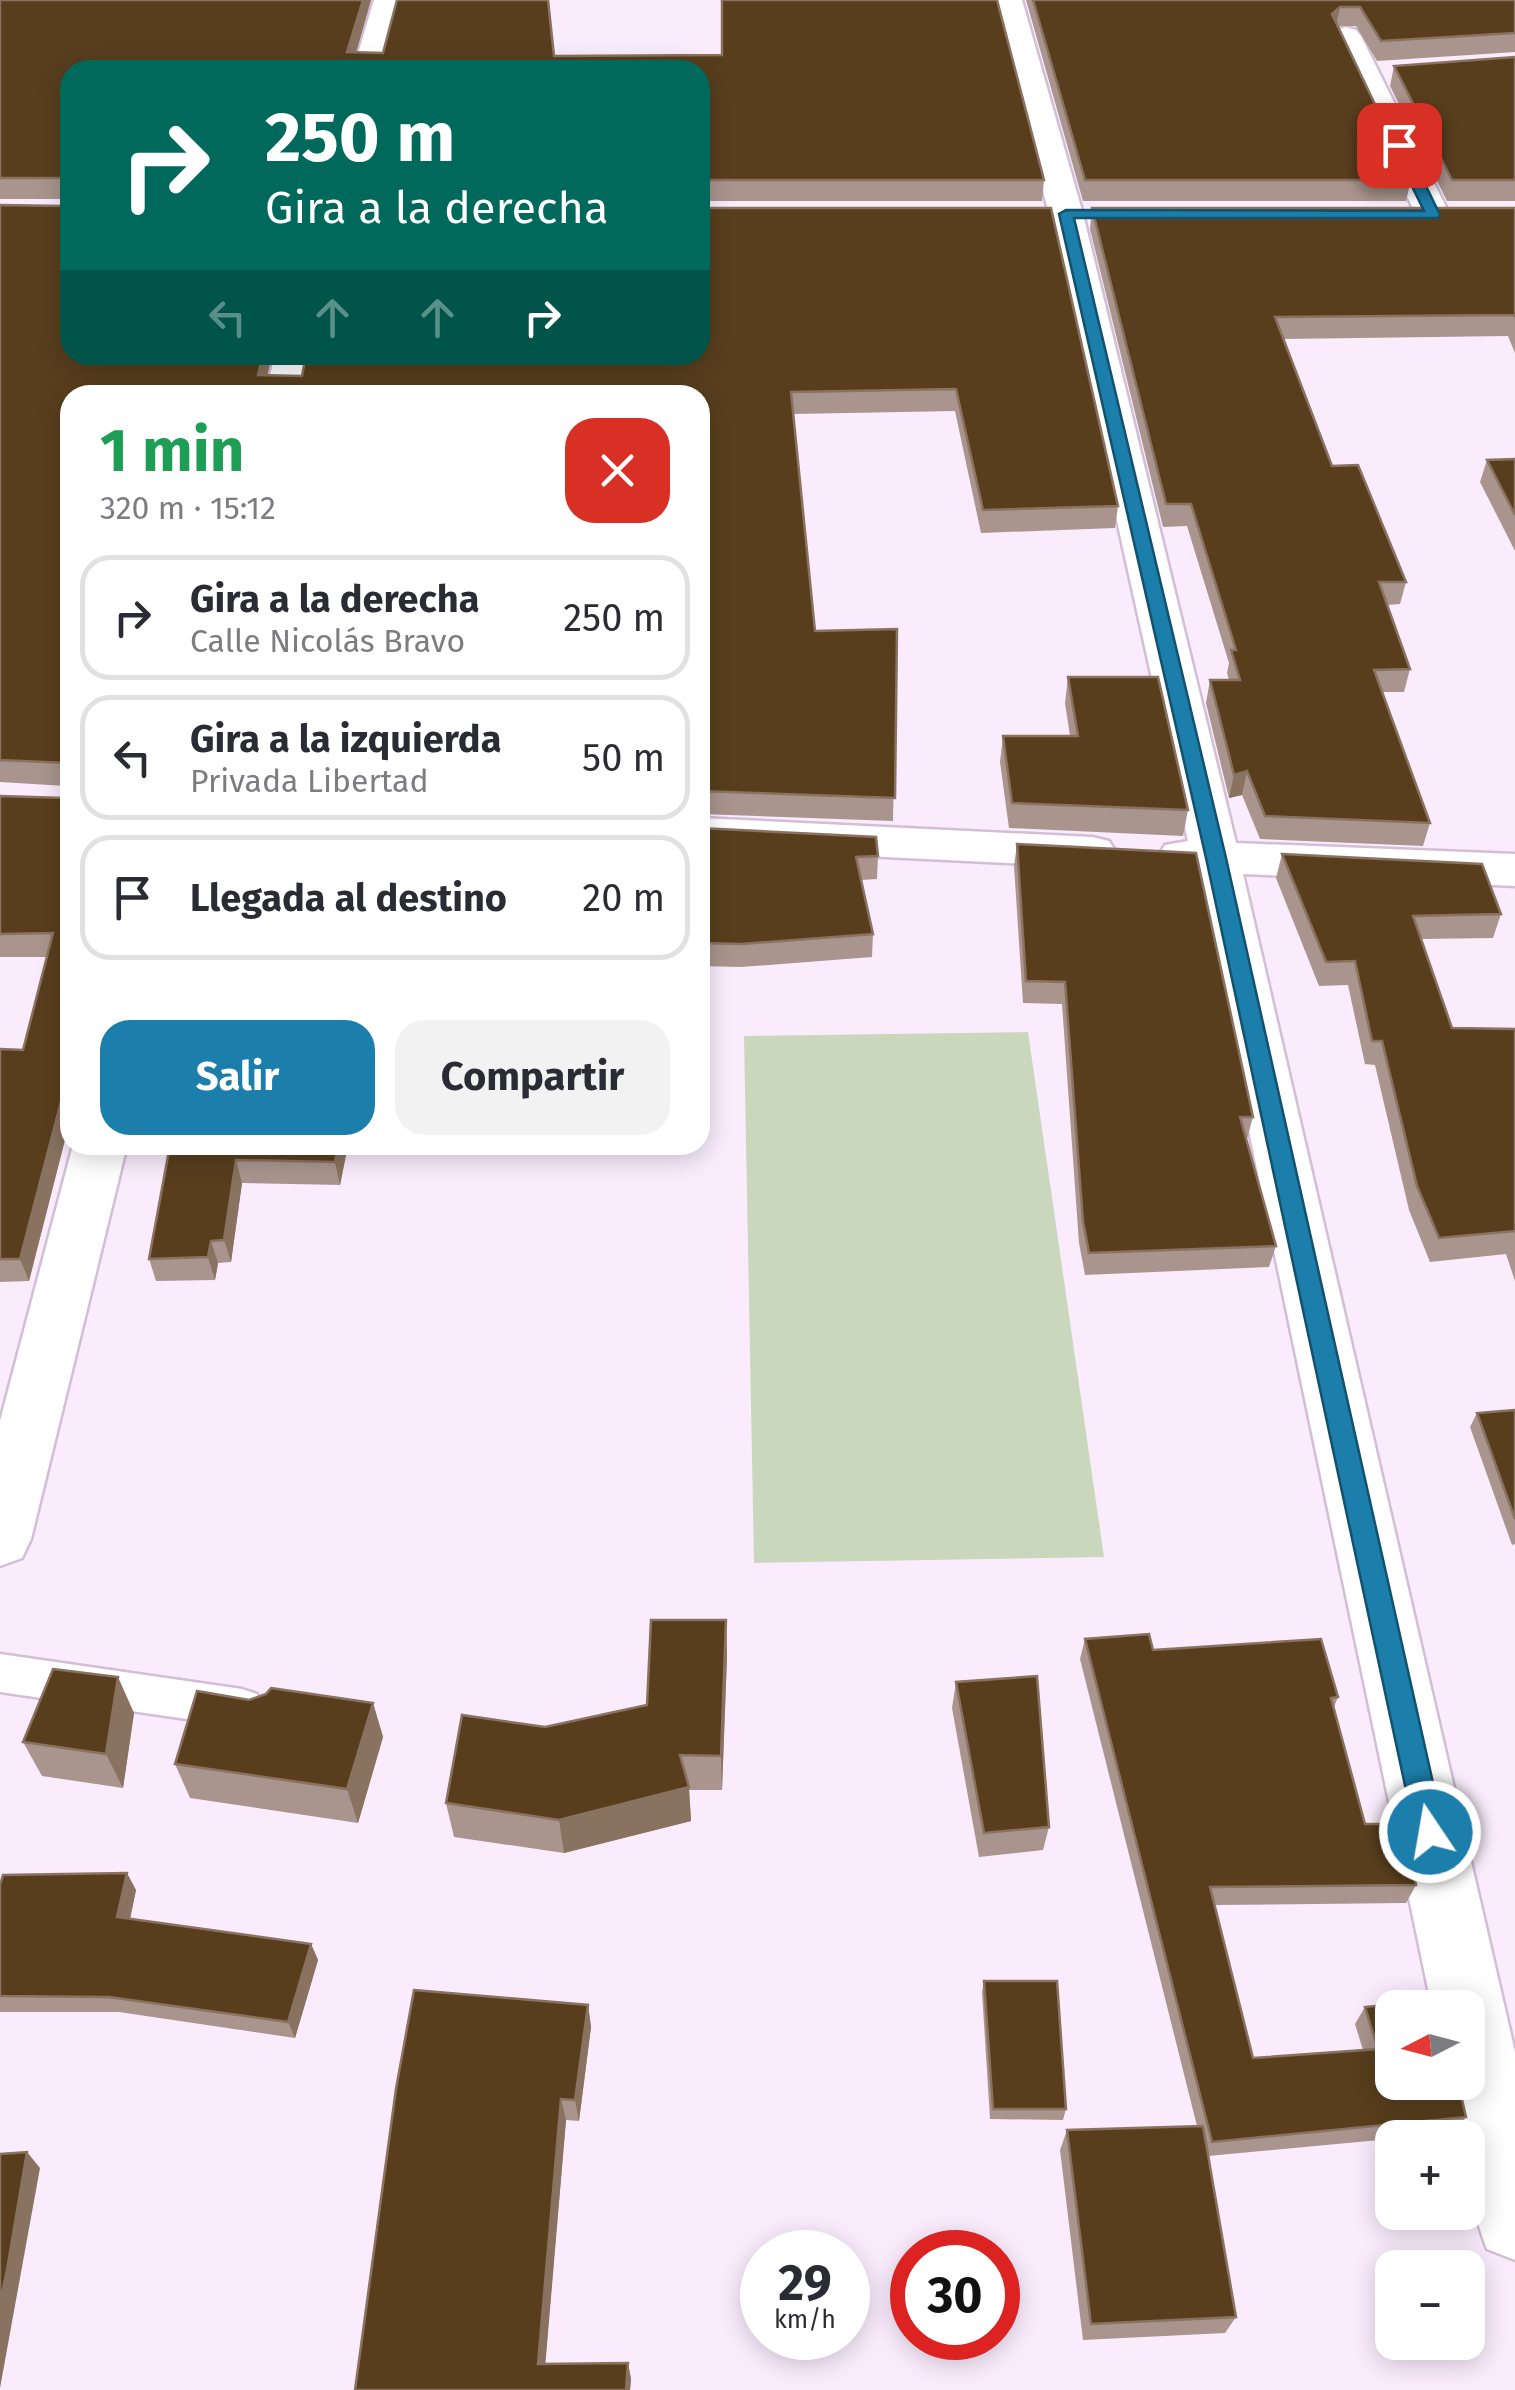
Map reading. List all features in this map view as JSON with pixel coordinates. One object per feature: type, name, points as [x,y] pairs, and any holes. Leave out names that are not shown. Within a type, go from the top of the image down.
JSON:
[{"type":"street","points":[[371,60],[388,0]]},
{"type":"street","points":[[1008,0],[1066,214],[1216,858],[1515,2221]]},
{"type":"street","points":[[1346,36],[1449,215],[1394,215]]},
{"type":"street","points":[[1366,75],[1403,72]]},
{"type":"street","points":[[1028,214],[1105,214]]},
{"type":"street","points":[[710,834],[1515,870]]},
{"type":"street","points":[[0,1539],[97,1155]]},
{"type":"lane","points":[[0,1673],[111,1686],[263,1712]]},
{"type":"green space","points":[[1028,1032],[1104,1557],[754,1563],[744,1036]]},
{"type":"building","points":[[0,0],[363,0],[347,52],[383,53],[397,0],[548,0],[554,56],[722,55],[722,0],[997,0],[1044,180],[710,180],[710,60],[60,60],[60,178],[0,178]]},
{"type":"building","points":[[1033,0],[1515,0],[1515,33],[1381,41],[1360,7],[1340,7],[1332,14],[1411,180],[1085,180]]},
{"type":"building","points":[[1515,57],[1515,180],[1452,180],[1394,66]]},
{"type":"building","points":[[0,205],[60,206],[60,365],[260,365],[258,375],[302,376],[304,365],[710,365],[710,208],[1051,208],[1118,506],[983,510],[956,389],[791,392],[815,631],[897,629],[895,798],[710,791],[710,385],[60,385],[60,763],[0,760]]},
{"type":"building","points":[[1092,208],[1515,208],[1515,317],[1275,317],[1332,466],[1358,465],[1406,582],[1379,582],[1410,669],[1374,670],[1430,823],[1265,816],[1247,771],[1234,775],[1210,680],[1240,680],[1231,650],[1236,650],[1191,504],[1166,504]]},
{"type":"building","points":[[1515,459],[1515,515],[1487,460]]},
{"type":"building","points":[[1068,677],[1158,677],[1188,810],[1012,803],[1003,736],[1078,736]]},
{"type":"building","points":[[0,796],[60,798],[60,1105],[20,1259],[0,1259],[0,1049],[23,1050],[53,933],[0,934]]},
{"type":"building","points":[[710,829],[876,837],[878,856],[856,857],[873,934],[710,943]]},
{"type":"building","points":[[1017,844],[1196,853],[1253,1117],[1240,1117],[1276,1246],[1089,1253],[1083,1221],[1065,982],[1026,981]]},
{"type":"building","points":[[1282,854],[1482,864],[1501,914],[1413,916],[1452,1028],[1515,1029],[1515,1231],[1439,1238],[1417,1186],[1382,1041],[1372,1041],[1355,961],[1326,962]]},
{"type":"building","points":[[168,1155],[336,1155],[335,1162],[236,1160],[224,1240],[211,1241],[208,1257],[149,1259]]},
{"type":"building","points":[[1515,1410],[1515,1519],[1477,1413]]},
{"type":"building","points":[[651,1620],[726,1620],[721,1756],[680,1755],[689,1787],[559,1820],[446,1803],[462,1715],[545,1727],[647,1705]]},
{"type":"building","points":[[1149,1634],[1153,1650],[1321,1639],[1338,1697],[1331,1698],[1365,1824],[1403,1824],[1416,1885],[1210,1887],[1253,2058],[1375,2049],[1375,2100],[1462,2100],[1466,2117],[1375,2120],[1375,2126],[1212,2142],[1085,1639]]},
{"type":"building","points":[[53,1669],[118,1677],[106,1754],[23,1742]]},
{"type":"building","points":[[1037,1676],[1049,1827],[984,1833],[956,1682]]},
{"type":"building","points":[[271,1688],[373,1703],[347,1789],[175,1764],[197,1691],[249,1700]]},
{"type":"building","points":[[127,1873],[117,1917],[311,1944],[288,2022],[109,1997],[0,1996],[3,1875]]},
{"type":"building","points":[[984,1981],[1057,1981],[1066,2109],[993,2109]]},
{"type":"building","points":[[414,1990],[588,2005],[575,2100],[561,2099],[538,2364],[628,2363],[626,2390],[355,2390],[396,2089]]},
{"type":"building","points":[[1375,2006],[1375,2039],[1365,2007]]},
{"type":"building","points":[[1203,2126],[1236,2317],[1091,2324],[1067,2130]]},
{"type":"building","points":[[27,2152],[7,2270],[0,2303],[0,2154]]},
{"type":"route","points":[[1399,145],[1433,215],[1066,214],[1216,858],[1430,1832]]}]
